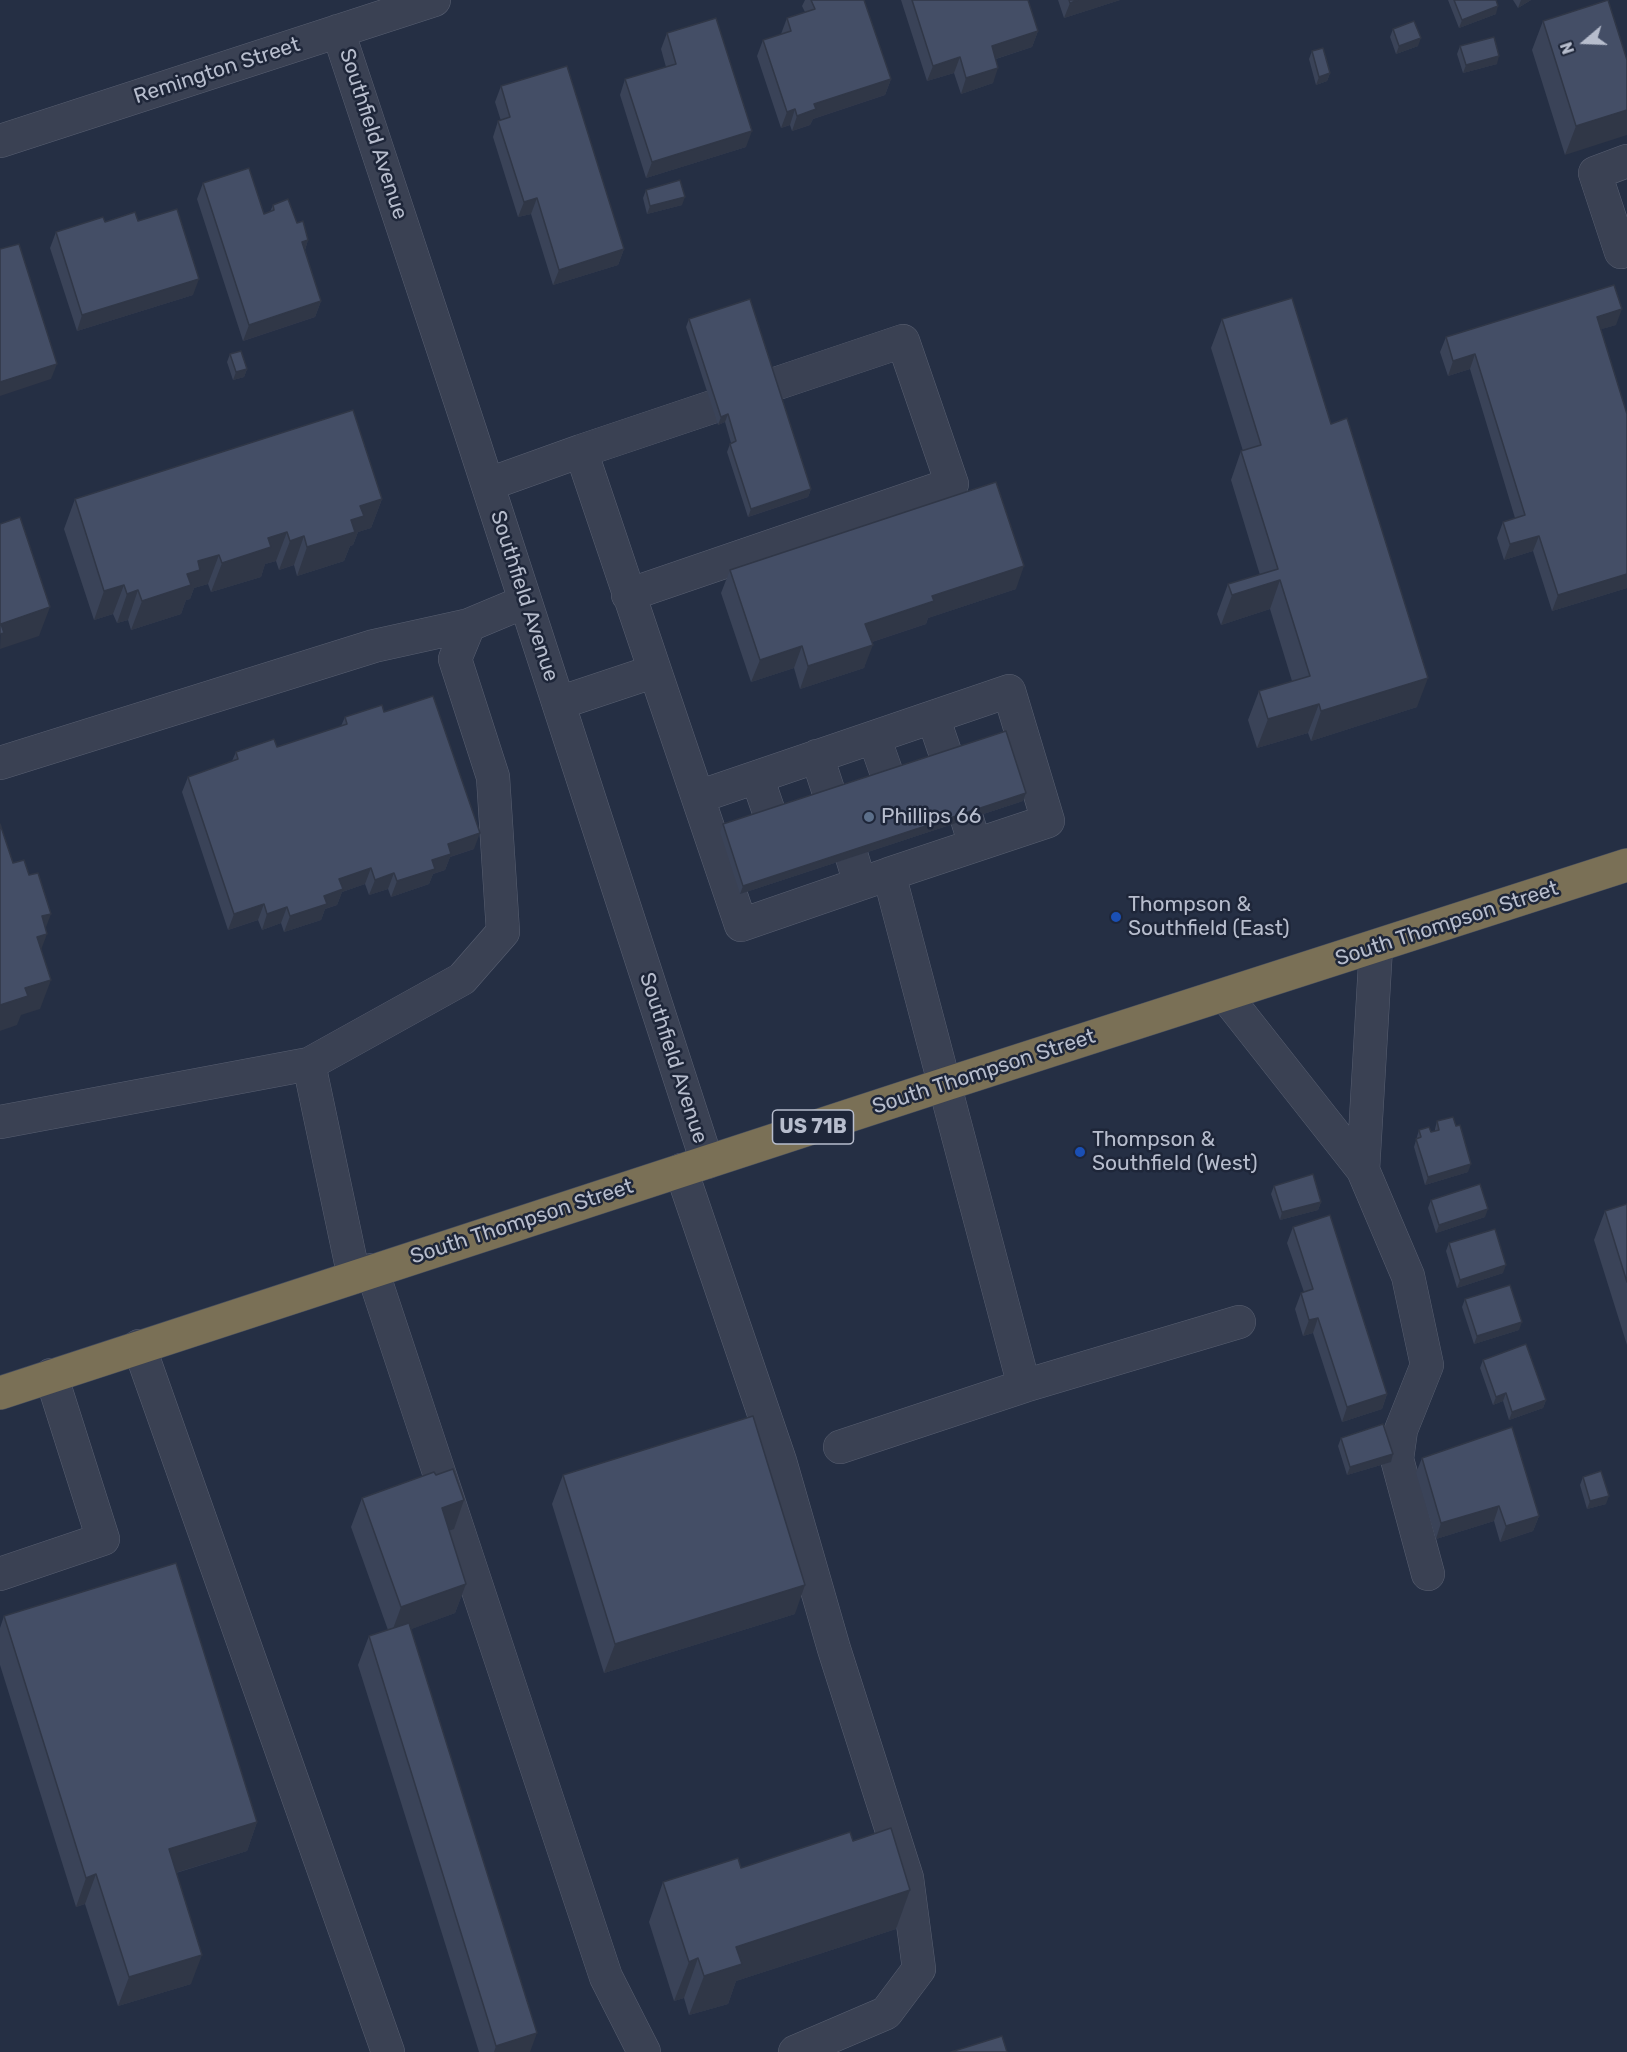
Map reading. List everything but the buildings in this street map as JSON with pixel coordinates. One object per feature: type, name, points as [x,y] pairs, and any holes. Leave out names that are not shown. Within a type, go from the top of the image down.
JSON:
[{"type":"highway","name":"South Thompson Street","points":[[0,1393],[363,1273],[1627,865]]},
{"type":"street","name":"Remington Street","points":[[0,141],[434,0]]},
{"type":"street","name":"Southfield Avenue","points":[[338,31],[489,484],[524,602],[559,703],[834,1649],[907,1878],[919,1969],[886,2013],[795,2052]]},
{"type":"street","points":[[1621,252],[1595,172],[1627,161]]},
{"type":"street","points":[[628,595],[952,484],[903,341],[772,386]]},
{"type":"street","points":[[489,484],[712,407]]},
{"type":"street","points":[[581,451],[741,925],[796,890],[885,864],[971,832],[1048,821],[1009,691],[698,796]]},
{"type":"street","points":[[0,763],[374,646],[469,625],[524,602]]},
{"type":"street","points":[[0,1122],[309,1064],[462,979],[503,932],[493,777],[455,659],[469,625]]},
{"type":"street","points":[[559,703],[655,671]]},
{"type":"street","points":[[933,717],[947,758]]},
{"type":"street","points":[[874,737],[888,777]]},
{"type":"street","points":[[817,756],[830,796]]},
{"type":"street","points":[[757,777],[770,815]]},
{"type":"street","points":[[885,864],[946,1084],[1024,1386]]},
{"type":"street","points":[[1363,1170],[1376,947]]},
{"type":"street","points":[[1225,995],[1363,1170],[1408,1276],[1427,1365],[1401,1430],[1397,1459],[1428,1574]]},
{"type":"street","points":[[309,1064],[363,1273],[606,1977],[644,2052]]},
{"type":"street","points":[[840,1448],[1024,1386],[1239,1322]]},
{"type":"street","points":[[139,1346],[388,2052]]},
{"type":"street","points":[[0,1574],[103,1539],[51,1375]]},
{"type":"place","name":"Phillips 66","points":[[869,817]]},
{"type":"place","name":"Thompson & Southfield (East)","points":[[1116,917]]},
{"type":"place","name":"Thompson & Southfield (West)","points":[[1080,1152]]}]
